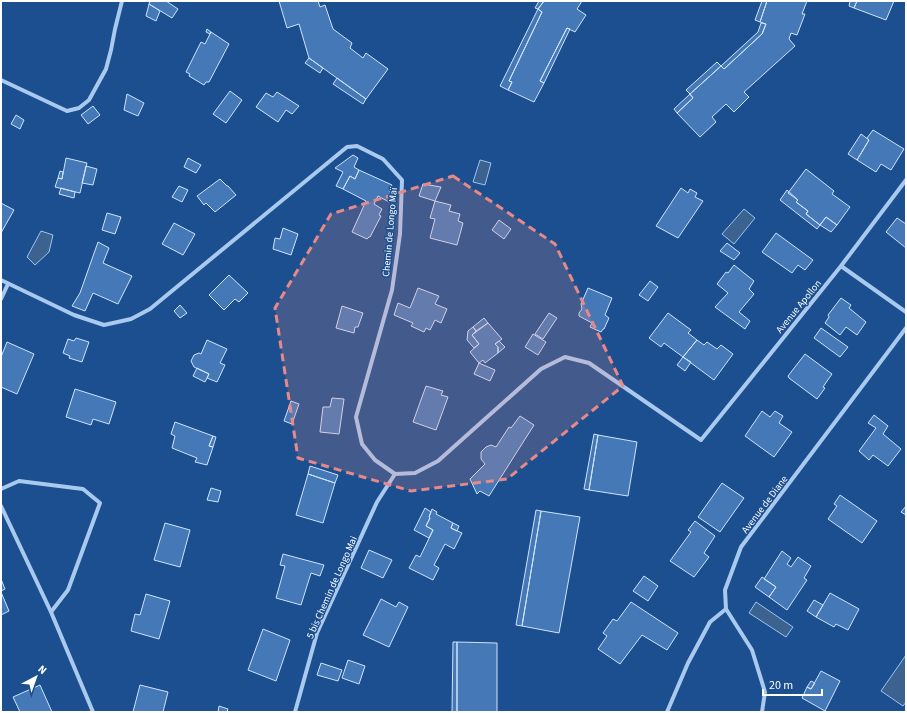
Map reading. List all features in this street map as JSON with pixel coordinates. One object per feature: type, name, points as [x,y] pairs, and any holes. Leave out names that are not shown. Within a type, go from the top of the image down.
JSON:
[{"type":"street","points":[[1,80],[66,111],[80,108],[89,100],[106,69],[122,1]]},
{"type":"street","name":"Chemin de Longo Maï","points":[[1,280],[74,315],[104,325],[131,319],[150,309],[347,147],[357,146],[383,159],[402,180],[400,234],[392,290],[356,417],[362,444],[375,460],[395,474]]},
{"type":"street","name":"Avenue Apollon","points":[[395,474],[415,473],[438,461],[541,369],[565,357],[589,363],[701,440],[841,266],[906,180]]},
{"type":"street","points":[[841,266],[906,312]]},
{"type":"street","points":[[1,299],[8,284]]},
{"type":"street","name":"Avenue de Diane","points":[[726,608],[725,590],[741,547],[906,328]]},
{"type":"street","name":"5 bis Chemin de Longo Mai","points":[[296,712],[317,633],[378,502],[395,474]]},
{"type":"street","points":[[1,489],[19,480],[83,489],[100,503],[68,590],[51,612]]},
{"type":"street","points":[[1,506],[51,612],[93,712]]},
{"type":"street","points":[[667,712],[688,663],[710,622],[726,608],[752,650],[765,692],[762,712]]},
{"type":"highlighted area","points":[[453,176],[555,244],[623,386],[507,479],[411,491],[298,458],[275,308],[331,214]]},
{"type":"water","points":[[480,160],[491,163],[485,185],[473,182]]},
{"type":"water","points":[[744,209],[755,218],[734,244],[722,234]]},
{"type":"water","points":[[41,231],[53,235],[49,252],[35,265],[27,257]]},
{"type":"water","points":[[756,602],[793,627],[786,637],[749,613]]},
{"type":"water","points":[[906,655],[906,702],[903,706],[881,691]]},
{"type":"building","points":[[150,1],[166,1],[178,9],[172,18],[149,4]]},
{"type":"building","points":[[279,1],[318,1],[320,7],[325,5],[333,29],[352,43],[350,48],[363,58],[366,53],[388,69],[366,99],[309,58],[299,24],[287,28]]},
{"type":"building","points":[[539,1],[544,1],[538,9],[535,8]]},
{"type":"building","points":[[544,1],[582,1],[577,9],[586,15],[575,32],[567,28],[540,81],[544,83],[534,102],[508,90],[512,82],[509,81],[542,12],[538,9]]},
{"type":"building","points":[[762,1],[767,1],[760,22],[755,20]]},
{"type":"building","points":[[767,1],[807,1],[802,14],[805,14],[797,35],[791,33],[789,39],[795,46],[744,92],[749,97],[734,112],[726,104],[712,117],[716,122],[700,137],[677,113],[693,98],[690,94],[721,66],[724,69],[762,34],[766,24],[760,22]]},
{"type":"building","points":[[850,1],[857,1],[854,8],[849,6]]},
{"type":"building","points":[[857,1],[894,1],[886,20],[854,8]]},
{"type":"building","points":[[149,4],[160,11],[156,21],[146,16]]},
{"type":"building","points":[[538,9],[542,12],[509,81],[512,82],[508,90],[500,86]]},
{"type":"building","points":[[761,23],[766,24],[762,34],[724,69],[721,66],[758,32]]},
{"type":"building","points":[[567,28],[570,29],[544,83],[540,81]]},
{"type":"building","points":[[207,29],[211,32],[210,34],[206,32]]},
{"type":"building","points":[[211,32],[229,44],[209,82],[206,82],[204,85],[189,76],[190,74],[186,72],[201,42],[205,44]]},
{"type":"building","points":[[309,58],[323,68],[320,73],[305,63]]},
{"type":"building","points":[[717,62],[721,66],[690,94],[686,90]]},
{"type":"building","points":[[337,78],[366,99],[363,104],[333,84]]},
{"type":"building","points":[[230,91],[242,100],[226,123],[213,114]]},
{"type":"building","points":[[277,92],[299,106],[292,114],[286,110],[278,122],[256,107],[266,93],[273,97]]},
{"type":"building","points":[[127,94],[144,103],[138,116],[124,110]]},
{"type":"building","points":[[690,94],[693,98],[677,113],[674,109]]},
{"type":"building","points":[[93,106],[100,115],[88,124],[81,115]]},
{"type":"building","points":[[16,115],[24,120],[20,129],[11,124]]},
{"type":"building","points":[[873,130],[904,149],[891,170],[881,164],[876,172],[857,160],[869,140],[867,138]]},
{"type":"building","points":[[861,134],[869,140],[857,160],[848,154]]},
{"type":"building","points":[[353,155],[358,158],[354,167],[359,170],[355,179],[350,176],[343,189],[336,186],[343,172],[335,168]]},
{"type":"building","points":[[66,158],[87,163],[80,193],[55,187],[58,178],[62,179]]},
{"type":"building","points":[[188,158],[201,165],[196,173],[184,167]]},
{"type":"building","points":[[86,166],[97,169],[93,185],[82,183]]},
{"type":"building","points":[[806,169],[834,191],[832,194],[850,207],[837,225],[826,217],[820,225],[806,214],[808,211],[796,202],[798,200],[788,193]]},
{"type":"building","points":[[359,170],[392,185],[389,191],[393,193],[389,202],[378,196],[374,204],[382,209],[379,215],[381,216],[370,237],[367,239],[352,232],[366,201],[343,189],[350,176],[355,179]]},
{"type":"building","points":[[60,171],[63,172],[62,179],[58,178]]},
{"type":"building","points":[[220,179],[236,195],[215,212],[206,203],[204,205],[197,196]]},
{"type":"building","points":[[423,184],[441,187],[435,201],[419,196]]},
{"type":"building","points":[[179,186],[188,190],[182,202],[172,197]]},
{"type":"building","points":[[61,188],[75,192],[74,198],[59,194]]},
{"type":"building","points":[[681,188],[688,193],[690,189],[697,193],[695,197],[703,201],[678,238],[656,226]]},
{"type":"building","points":[[787,190],[798,200],[796,202],[808,211],[806,214],[820,225],[817,229],[780,200]]},
{"type":"building","points":[[435,201],[451,205],[449,211],[460,214],[458,221],[463,223],[457,245],[430,238],[435,219],[430,218]]},
{"type":"building","points":[[1,203],[14,210],[1,233]]},
{"type":"building","points":[[107,213],[121,217],[115,234],[102,230]]},
{"type":"building","points":[[826,217],[837,225],[831,232],[820,225]]},
{"type":"building","points":[[897,218],[906,224],[906,248],[886,232]]},
{"type":"building","points":[[499,220],[511,229],[504,239],[492,230]]},
{"type":"building","points":[[174,223],[195,234],[183,255],[162,244]]},
{"type":"building","points":[[283,228],[298,234],[291,255],[273,249],[275,238],[280,239]]},
{"type":"building","points":[[776,233],[813,260],[805,270],[798,265],[792,273],[762,252]]},
{"type":"building","points":[[98,242],[109,248],[103,263],[132,276],[118,304],[93,293],[85,311],[72,306],[80,293]]},
{"type":"building","points":[[727,243],[740,253],[734,260],[720,251]]},
{"type":"building","points":[[734,265],[754,281],[749,289],[754,294],[739,312],[750,321],[745,329],[715,307],[728,293],[717,284],[726,272],[728,273]]},
{"type":"building","points":[[229,275],[248,293],[239,302],[235,299],[224,310],[209,295]]},
{"type":"building","points":[[650,281],[658,287],[648,301],[639,295]]},
{"type":"building","points":[[418,288],[439,296],[435,304],[447,309],[441,323],[435,320],[430,330],[426,328],[424,332],[411,326],[413,323],[394,315],[398,303],[410,308]]},
{"type":"building","points":[[588,288],[612,298],[605,315],[609,318],[601,332],[590,327],[592,323],[579,316],[582,309],[581,304]]},
{"type":"building","points":[[841,298],[851,305],[849,308],[866,322],[857,335],[846,327],[840,335],[825,323],[829,317],[828,315]]},
{"type":"building","points":[[180,305],[187,313],[180,318],[174,311]]},
{"type":"building","points":[[342,306],[363,313],[358,327],[355,327],[354,333],[336,328]]},
{"type":"building","points":[[549,313],[557,318],[543,339],[535,334]]},
{"type":"building","points":[[668,313],[691,330],[688,333],[697,340],[683,357],[664,343],[661,347],[649,338]]},
{"type":"building","points":[[484,318],[488,323],[476,331],[473,327]]},
{"type":"building","points":[[488,323],[502,339],[495,344],[498,347],[498,353],[485,363],[483,360],[479,363],[470,352],[479,344],[472,335]]},
{"type":"building","points":[[473,327],[476,331],[472,335],[479,344],[474,348],[467,340],[468,331]]},
{"type":"building","points":[[821,328],[848,347],[840,357],[814,338]]},
{"type":"building","points":[[533,334],[546,342],[538,355],[525,347]]},
{"type":"building","points":[[76,338],[89,342],[82,362],[69,358],[70,356],[63,353],[68,339],[74,341]]},
{"type":"building","points":[[207,340],[227,349],[220,363],[225,365],[217,382],[207,378],[209,374],[194,367],[191,361],[194,355],[199,353],[201,354]]},
{"type":"building","points":[[697,340],[704,345],[707,342],[717,349],[721,345],[733,354],[714,380],[683,357]]},
{"type":"building","points":[[499,341],[505,347],[498,353],[498,347],[495,344]]},
{"type":"building","points":[[7,342],[34,354],[17,394],[1,387],[1,357]]},
{"type":"building","points":[[805,354],[832,374],[823,387],[825,388],[817,399],[788,376]]},
{"type":"building","points":[[683,357],[691,362],[685,371],[677,365]]},
{"type":"building","points":[[479,363],[495,370],[490,381],[474,374]]},
{"type":"building","points":[[197,368],[209,374],[205,382],[193,376]]},
{"type":"building","points":[[426,386],[443,391],[441,395],[448,397],[436,430],[413,422]]},
{"type":"building","points":[[75,389],[116,402],[109,424],[93,419],[91,425],[66,417]]},
{"type":"building","points":[[332,398],[344,399],[339,434],[320,432],[323,407],[330,407]]},
{"type":"building","points":[[291,401],[299,404],[292,424],[284,421]]},
{"type":"building","points":[[762,411],[770,417],[775,411],[783,416],[779,423],[792,432],[774,457],[745,436]]},
{"type":"building","points":[[874,415],[888,426],[883,434],[901,449],[888,466],[873,455],[869,460],[859,451],[876,428],[868,423]]},
{"type":"building","points":[[520,416],[534,425],[489,496],[480,491],[477,494],[470,479],[485,464],[481,459],[481,452],[486,447],[491,445],[496,447],[509,427],[511,428]]},
{"type":"building","points":[[175,422],[213,436],[209,446],[213,447],[207,465],[195,462],[197,458],[172,448],[175,436],[171,434]]},
{"type":"building","points":[[594,434],[598,435],[589,490],[584,489]]},
{"type":"building","points":[[598,435],[637,442],[628,496],[589,490]]},
{"type":"building","points":[[213,436],[216,437],[213,447],[209,446]]},
{"type":"building","points":[[310,466],[338,475],[335,483],[308,474]]},
{"type":"building","points":[[308,474],[335,483],[323,523],[296,515]]},
{"type":"building","points":[[722,483],[744,498],[720,532],[698,517]]},
{"type":"building","points":[[211,488],[221,491],[218,502],[207,500]]},
{"type":"building","points":[[840,495],[877,521],[862,543],[828,519],[837,506],[834,504]]},
{"type":"building","points":[[906,506],[906,515],[901,512]]},
{"type":"building","points":[[425,508],[431,512],[426,526],[433,530],[429,538],[414,530]]},
{"type":"building","points":[[432,509],[437,512],[436,514],[453,523],[451,528],[462,533],[454,549],[445,544],[434,565],[439,568],[433,580],[409,568],[416,555],[420,557],[433,530],[426,526]]},
{"type":"building","points":[[536,510],[541,511],[522,626],[516,625]]},
{"type":"building","points":[[541,511],[580,517],[559,633],[522,626]]},
{"type":"building","points":[[695,521],[715,536],[704,553],[709,557],[694,577],[670,561],[691,532],[688,530]]},
{"type":"building","points":[[165,523],[190,530],[180,567],[154,560]]},
{"type":"building","points":[[453,523],[459,526],[457,531],[451,528]]},
{"type":"building","points":[[369,550],[392,560],[383,578],[361,568]]},
{"type":"building","points":[[782,551],[791,558],[787,564],[791,567],[798,557],[811,566],[804,578],[807,580],[787,610],[769,597],[776,587],[764,579]]},
{"type":"building","points":[[283,554],[324,565],[320,576],[311,573],[301,605],[276,598],[285,566],[280,565]]},
{"type":"building","points":[[644,576],[658,586],[648,601],[633,591]]},
{"type":"building","points":[[762,577],[776,587],[769,597],[755,587]]},
{"type":"building","points":[[1,579],[5,589],[1,591]]},
{"type":"building","points":[[1,592],[9,611],[1,615]]},
{"type":"building","points":[[830,593],[859,609],[848,630],[836,624],[834,627],[816,617]]},
{"type":"building","points":[[146,594],[170,601],[159,639],[131,631],[135,614],[140,615]]},
{"type":"building","points":[[381,599],[396,607],[399,602],[408,607],[389,647],[363,635]]},
{"type":"building","points":[[814,600],[823,605],[816,617],[807,611]]},
{"type":"building","points":[[631,602],[678,633],[667,650],[642,635],[620,664],[598,649],[607,636],[603,633],[613,619],[617,621]]},
{"type":"building","points":[[263,629],[290,640],[276,681],[248,670]]},
{"type":"building","points":[[453,642],[457,642],[457,712],[452,712]]},
{"type":"building","points":[[457,642],[497,643],[497,712],[457,712]]},
{"type":"building","points":[[348,660],[365,666],[359,684],[342,678]]},
{"type":"building","points":[[321,663],[342,670],[338,681],[317,675]]},
{"type":"building","points":[[821,671],[840,681],[825,711],[802,698],[807,687],[811,689]]},
{"type":"building","points":[[811,681],[815,683],[811,689],[807,687]]},
{"type":"building","points":[[40,685],[52,712],[20,712],[13,697]]},
{"type":"building","points":[[140,685],[168,692],[163,712],[133,712]]},
{"type":"building","points":[[219,706],[228,709],[227,712],[218,712]]}]
